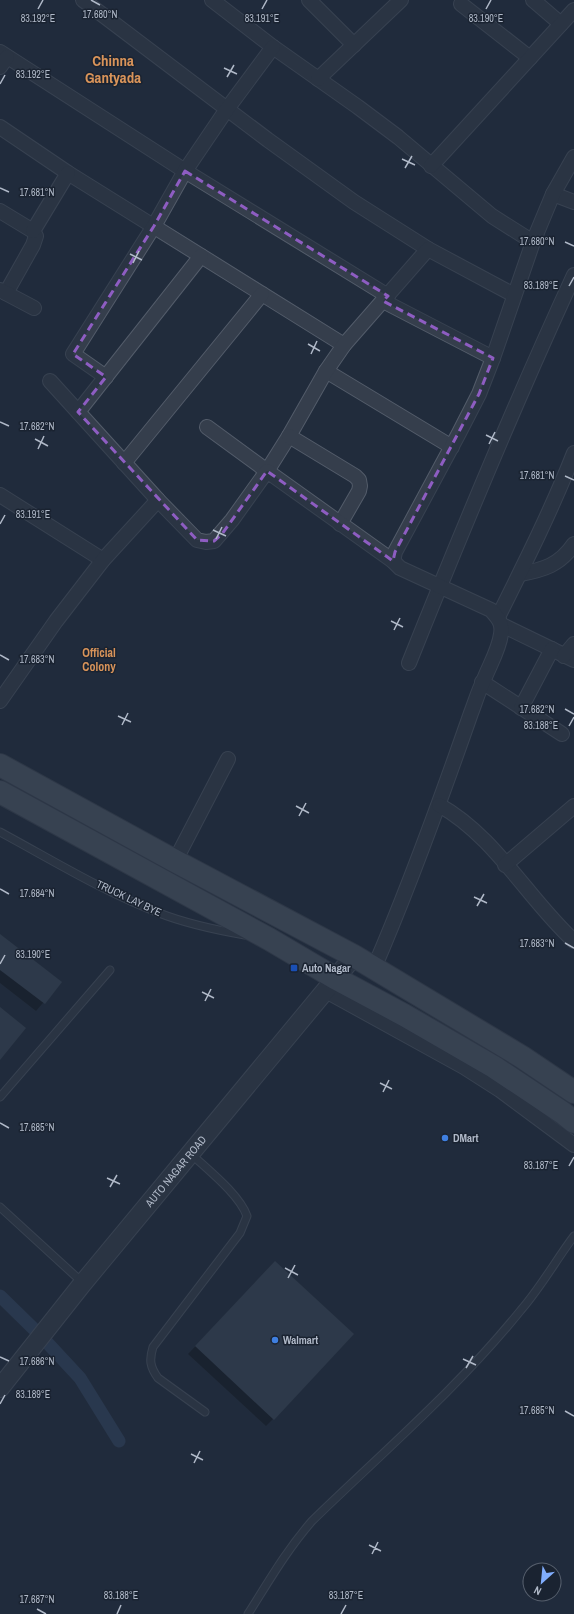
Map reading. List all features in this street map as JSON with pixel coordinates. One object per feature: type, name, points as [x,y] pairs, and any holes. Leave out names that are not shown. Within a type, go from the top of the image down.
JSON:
[{"type":"main road","points":[[0,765],[175,861],[354,956],[522,1057],[574,1092]]},
{"type":"main road","points":[[0,792],[269,939],[331,984],[404,1015],[494,1067],[574,1122]]},
{"type":"street","points":[[83,0],[268,140],[354,202],[428,249],[514,295]]},
{"type":"street","points":[[212,0],[318,80],[358,107],[398,137],[492,216],[533,242]]},
{"type":"street","points":[[309,0],[354,45]]},
{"type":"street","points":[[318,80],[401,0]]},
{"type":"street","points":[[534,0],[561,24]]},
{"type":"street","points":[[461,4],[530,58]]},
{"type":"street","points":[[431,166],[574,10]]},
{"type":"street","points":[[106,376],[73,354],[154,226],[185,171],[227,109],[273,46]]},
{"type":"street","points":[[2,59],[185,171],[385,299],[493,358]]},
{"type":"street","points":[[0,127],[68,173],[344,345]]},
{"type":"street","points":[[394,561],[395,552],[479,394],[533,242],[553,194],[574,157]]},
{"type":"street","points":[[33,231],[68,173]]},
{"type":"street","points":[[553,194],[574,202]]},
{"type":"street","points":[[0,211],[33,231],[36,236],[33,245],[3,292],[34,308]]},
{"type":"street","points":[[50,381],[158,500],[197,540],[206,542],[214,541],[232,520],[267,471],[326,371],[344,345],[428,249]]},
{"type":"street","points":[[78,412],[201,256]]},
{"type":"street","points":[[409,663],[542,344],[574,275]]},
{"type":"street","points":[[124,463],[262,294]]},
{"type":"street","points":[[326,371],[452,447]]},
{"type":"street","points":[[207,427],[340,524],[394,561],[400,568],[491,610],[500,621],[569,658],[574,644]]},
{"type":"street","points":[[289,436],[350,472],[359,480],[359,491],[340,524]]},
{"type":"street","points":[[374,968],[439,805],[482,682],[498,646],[501,635],[500,621],[520,574],[558,494],[574,453]]},
{"type":"street","points":[[0,495],[103,560]]},
{"type":"street","points":[[0,700],[56,621],[103,560],[158,500]]},
{"type":"street","points":[[520,574],[541,570],[551,566],[569,552],[574,544]]},
{"type":"street","points":[[521,708],[552,649]]},
{"type":"street","points":[[482,682],[562,734]]},
{"type":"street","points":[[175,861],[228,759]]},
{"type":"street","points":[[439,805],[449,811],[475,832],[505,864],[558,927],[574,941]]},
{"type":"street","points":[[505,864],[574,806]]},
{"type":"street","name":"AUTO NAGAR ROAD","points":[[0,1388],[83,1283],[354,956]]},
{"type":"street","points":[[331,984],[426,1046],[494,1086],[574,1145]]},
{"type":"lane","name":"TRUCK LAY BYE","points":[[0,832],[122,897],[160,914],[212,929],[269,939]]},
{"type":"lane","points":[[1,1093],[110,970]]},
{"type":"lane","points":[[190,1153],[237,1198],[244,1207],[247,1216],[240,1233],[153,1347],[150,1355],[152,1370],[158,1378],[205,1412]]},
{"type":"lane","points":[[0,1207],[83,1283]]},
{"type":"lane","points":[[248,1614],[296,1539],[329,1505],[437,1402],[502,1333],[522,1309],[574,1236]]},
{"type":"highlighted area","points":[[185,171],[388,296],[383,301],[493,358],[479,394],[395,552],[393,561],[267,471],[222,534],[214,541],[197,540],[78,412],[106,377],[73,354],[154,226]]},
{"type":"building","points":[[0,934],[62,982],[45,1004],[0,970]]},
{"type":"building","points":[[0,1007],[26,1028],[0,1060]]},
{"type":"building","name":"Walmart","points":[[275,1261],[354,1334],[274,1420],[195,1346]]},
{"type":"waterway","points":[[0,1296],[41,1336],[80,1378],[119,1441]]},
{"type":"place","name":"Auto Nagar","points":[[294,968]]},
{"type":"place","name":"DMart","points":[[445,1138]]},
{"type":"place","name":"Walmart","points":[[275,1340]]},
{"type":"district","name":"Chinna Gantyada","points":[[113,70]]},
{"type":"district","name":"Official Colony","points":[[99,660]]}]
